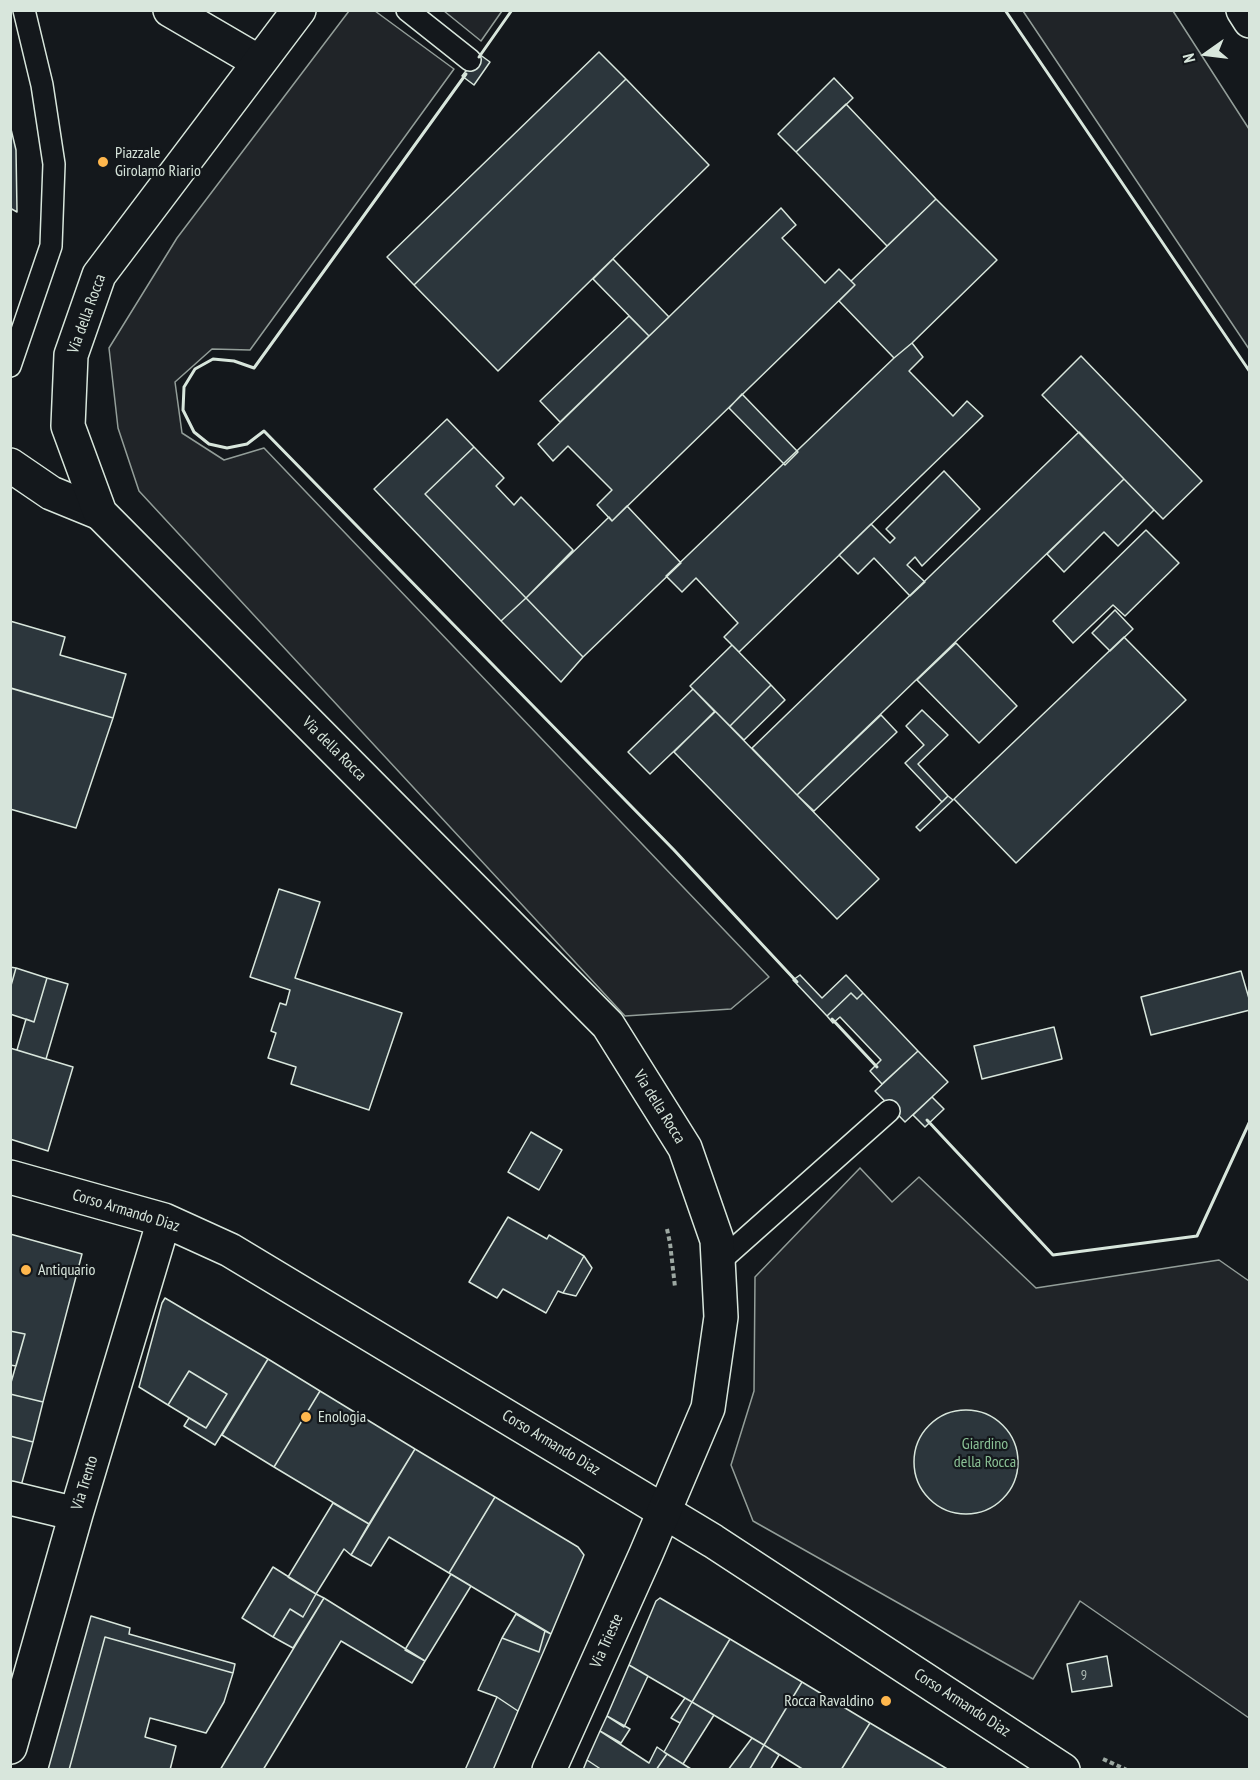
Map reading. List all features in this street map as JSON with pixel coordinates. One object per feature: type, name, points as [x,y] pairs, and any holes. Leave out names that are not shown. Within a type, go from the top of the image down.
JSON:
[{"type":"main road","points":[[170,10],[259,62]]},
{"type":"main road","name":"Via della Rocca","points":[[299,10],[99,275],[71,355],[68,426],[100,513],[608,1025],[685,1148],[717,1240],[721,1317],[708,1408],[664,1512]]},
{"type":"main road","points":[[1243,10],[1250,21]]},
{"type":"main road","points":[[10,465],[51,493],[100,513]]},
{"type":"main road","name":"Corso Armando Diaz","points":[[10,1177],[164,1220],[230,1250],[723,1547],[1063,1770]]},
{"type":"main road","name":"Via Trento","points":[[10,1747],[76,1514],[164,1220]]},
{"type":"main road","points":[[10,1498],[76,1514]]},
{"type":"main road","name":"Via Trieste","points":[[549,1770],[664,1512]]},
{"type":"lane","points":[[10,366],[51,246],[54,164],[42,85],[24,10]]},
{"type":"lane","points":[[407,10],[470,60]]},
{"type":"lane","points":[[718,1263],[889,1111]]},
{"type":"path","points":[[664,1220],[670,1243],[676,1289]]},
{"type":"path","points":[[1098,1764],[1101,1758],[1127,1770]]},
{"type":"green space","points":[[349,11],[375,11],[454,69],[250,350],[212,349],[175,382],[182,433],[224,460],[264,448],[769,977],[731,1009],[625,1016],[139,491],[118,428],[109,348],[177,238]]},
{"type":"green space","points":[[444,11],[502,11],[481,41]]},
{"type":"green space","points":[[1023,11],[1173,11],[1249,129],[1249,349]]},
{"type":"green space","name":"Giardino della Rocca","points":[[860,1168],[892,1202],[919,1177],[1036,1288],[1219,1260],[1249,1281],[1249,1718],[1080,1601],[1033,1679],[753,1521],[731,1465],[754,1391],[755,1277]]},
{"type":"building","points":[[599,52],[626,79],[414,285],[387,257]]},
{"type":"building","points":[[479,54],[490,62],[474,85],[462,76]]},
{"type":"building","points":[[834,78],[853,98],[796,152],[778,134]]},
{"type":"building","points":[[626,79],[709,165],[498,371],[414,285]]},
{"type":"building","points":[[846,104],[936,199],[887,246],[796,152]]},
{"type":"building","points":[[10,125],[16,150],[17,212],[10,208]]},
{"type":"building","points":[[936,199],[997,260],[894,358],[839,301],[855,285],[851,281]]},
{"type":"building","points":[[781,208],[796,225],[782,238],[825,283],[839,269],[855,285],[612,521],[597,505],[612,490],[568,446],[553,461],[538,444]]},
{"type":"building","points":[[613,259],[669,317],[649,336],[593,279]]},
{"type":"building","points":[[629,316],[649,336],[560,422],[540,401]]},
{"type":"building","points":[[912,343],[923,357],[909,371],[953,416],[967,401],[983,416],[739,652],[724,637],[738,623],[696,578],[682,592],[666,576]]},
{"type":"building","points":[[1081,356],[1202,481],[1163,519],[1042,395]]},
{"type":"building","points":[[742,394],[798,452],[785,465],[729,408]]},
{"type":"building","points":[[447,419],[474,447],[425,494],[526,598],[501,621],[374,489]]},
{"type":"building","points":[[1079,432],[1124,479],[797,795],[752,748]]},
{"type":"building","points":[[474,447],[504,478],[496,486],[514,505],[521,497],[573,550],[526,598],[425,494]]},
{"type":"building","points":[[944,471],[980,509],[922,566],[915,557],[907,565],[925,582],[910,596],[874,558],[858,574],[839,555],[871,524],[890,543],[895,538],[886,529]]},
{"type":"building","points":[[1124,479],[1154,510],[1118,546],[1104,532],[1064,572],[1047,554]]},
{"type":"building","points":[[627,506],[681,563],[583,657],[526,598],[609,517],[612,521]]},
{"type":"building","points":[[1146,530],[1179,563],[1125,616],[1113,605],[1073,643],[1053,621]]},
{"type":"building","points":[[526,598],[583,657],[561,682],[501,621]]},
{"type":"building","points":[[1115,610],[1133,629],[1110,651],[1092,633]]},
{"type":"building","points":[[10,621],[65,637],[60,655],[126,674],[113,718],[10,688]]},
{"type":"building","points":[[1124,637],[1186,700],[1016,863],[954,799]]},
{"type":"building","points":[[956,643],[1017,706],[979,743],[917,680]]},
{"type":"building","points":[[732,645],[771,685],[730,726],[690,686]]},
{"type":"building","points":[[771,685],[785,700],[744,740],[730,726]]},
{"type":"building","points":[[11,688],[113,718],[76,828],[10,809]]},
{"type":"building","points":[[693,689],[715,712],[650,774],[628,752]]},
{"type":"building","points":[[922,710],[948,735],[918,764],[948,796],[942,802],[905,763],[924,745],[906,726]]},
{"type":"building","points":[[715,711],[879,879],[837,919],[674,752]]},
{"type":"building","points":[[881,715],[897,732],[814,811],[797,795]]},
{"type":"building","points":[[948,796],[953,800],[920,831],[916,827]]},
{"type":"building","points":[[279,889],[320,902],[295,978],[402,1013],[369,1110],[291,1084],[296,1067],[268,1058],[276,1033],[271,1031],[280,1003],[286,1005],[290,990],[250,977]]},
{"type":"building","points":[[10,967],[16,968],[10,989]]},
{"type":"building","points":[[16,968],[47,978],[34,1022],[10,1014],[10,989]]},
{"type":"building","points":[[1241,971],[1250,1010],[1151,1035],[1141,997]]},
{"type":"building","points":[[800,975],[822,998],[846,975],[863,993],[857,999],[851,993],[827,1016],[793,980]]},
{"type":"building","points":[[47,978],[68,984],[46,1059],[17,1050],[26,1019],[34,1022]]},
{"type":"building","points":[[851,993],[857,999],[863,993],[918,1051],[882,1084],[870,1071],[881,1060],[840,1017],[833,1023],[827,1016]]},
{"type":"building","points":[[1054,1027],[1062,1059],[982,1079],[974,1046]]},
{"type":"building","points":[[10,1048],[73,1067],[48,1151],[10,1139]]},
{"type":"building","points":[[918,1051],[948,1082],[905,1122],[875,1091]]},
{"type":"building","points":[[932,1097],[944,1109],[925,1127],[913,1115]]},
{"type":"building","points":[[531,1132],[562,1150],[539,1190],[508,1172]]},
{"type":"building","points":[[508,1217],[547,1239],[549,1235],[584,1256],[563,1293],[558,1291],[546,1313],[503,1289],[497,1298],[469,1282]]},
{"type":"building","points":[[10,1234],[82,1254],[43,1402],[10,1394],[10,1386],[25,1334],[10,1331]]},
{"type":"building","points":[[584,1256],[592,1268],[576,1296],[563,1293]]},
{"type":"building","points":[[165,1298],[268,1359],[215,1445],[184,1426],[189,1418],[206,1428],[227,1394],[189,1371],[168,1405],[139,1387]]},
{"type":"building","points":[[10,1331],[25,1334],[16,1366],[10,1365]]},
{"type":"building","points":[[268,1359],[320,1391],[274,1467],[222,1435]]},
{"type":"building","points":[[189,1371],[227,1394],[206,1428],[168,1405]]},
{"type":"building","points":[[320,1391],[415,1449],[369,1524],[274,1467]]},
{"type":"building","points":[[10,1394],[43,1402],[33,1442],[10,1436]]},
{"type":"building","points":[[966,1410],[986,1414],[1003,1425],[1014,1442],[1018,1462],[1014,1482],[1003,1499],[986,1510],[966,1514],[946,1510],[929,1499],[918,1482],[914,1462],[918,1442],[929,1425],[946,1414]]},
{"type":"building","points":[[10,1436],[33,1442],[21,1486],[10,1484]]},
{"type":"building","points":[[415,1449],[495,1497],[449,1573],[389,1537],[371,1566],[351,1555]]},
{"type":"building","points":[[495,1497],[578,1547],[584,1555],[551,1634],[449,1573]]},
{"type":"building","points":[[333,1503],[369,1524],[351,1555],[344,1549],[316,1594],[288,1577]]},
{"type":"building","points":[[273,1567],[316,1594],[303,1617],[290,1609],[273,1637],[242,1618]]},
{"type":"building","points":[[451,1574],[471,1586],[425,1661],[405,1650]]},
{"type":"building","points":[[316,1594],[324,1598],[293,1648],[273,1637],[290,1609],[303,1617]]},
{"type":"building","points":[[324,1598],[425,1661],[412,1683],[341,1641],[263,1770],[220,1770]]},
{"type":"building","points":[[660,1598],[730,1639],[692,1702],[629,1665],[656,1601]]},
{"type":"building","points":[[516,1614],[545,1631],[539,1652],[502,1638]]},
{"type":"building","points":[[91,1616],[130,1628],[129,1634],[235,1664],[233,1673],[105,1637],[69,1770],[48,1770]]},
{"type":"building","points":[[545,1631],[551,1634],[518,1711],[497,1697],[478,1690],[502,1638],[539,1652]]},
{"type":"building","points":[[105,1637],[233,1673],[224,1702],[206,1733],[150,1718],[145,1737],[176,1746],[170,1770],[69,1770]]},
{"type":"building","points":[[730,1639],[802,1682],[764,1745],[692,1702]]},
{"type":"building","points":[[1107,1656],[1112,1686],[1072,1692],[1067,1664]]},
{"type":"building","points":[[629,1665],[648,1676],[624,1727],[607,1716]]},
{"type":"building","points":[[802,1682],[870,1723],[841,1770],[804,1770],[764,1745]]},
{"type":"building","points":[[497,1697],[518,1711],[493,1770],[465,1770]]},
{"type":"building","points":[[685,1698],[692,1702],[680,1723],[671,1718]]},
{"type":"building","points":[[692,1702],[714,1715],[683,1764],[664,1752]]},
{"type":"building","points":[[607,1716],[630,1729],[621,1743],[600,1731]]},
{"type":"building","points":[[870,1723],[949,1770],[841,1770]]},
{"type":"building","points":[[600,1731],[649,1763],[657,1747],[667,1754],[656,1770],[602,1770],[587,1760]]},
{"type":"building","points":[[752,1738],[764,1745],[749,1770],[728,1770]]},
{"type":"building","points":[[764,1745],[779,1755],[770,1770],[749,1770]]},
{"type":"building","points":[[667,1754],[691,1769],[691,1770],[656,1770]]},
{"type":"building","points":[[587,1760],[602,1770],[583,1770]]},
{"type":"wall","points":[[479,57],[512,10]]},
{"type":"wall","points":[[1005,10],[1250,372]]},
{"type":"wall","points":[[466,74],[254,368],[234,361],[213,359],[195,369],[184,387],[183,410],[194,432],[209,444],[227,448],[247,444],[264,431],[674,850],[797,982]]},
{"type":"wall","points":[[832,1019],[877,1067]]},
{"type":"wall","points":[[927,1120],[1053,1255],[1197,1236],[1250,1121]]},
{"type":"place","name":"Piazzale Girolamo Riario","points":[[103,162]]},
{"type":"place","name":"Antiquario","points":[[26,1270]]},
{"type":"place","name":"Enologia","points":[[306,1417]]},
{"type":"place","name":"Rocca Ravaldino","points":[[886,1701]]}]
